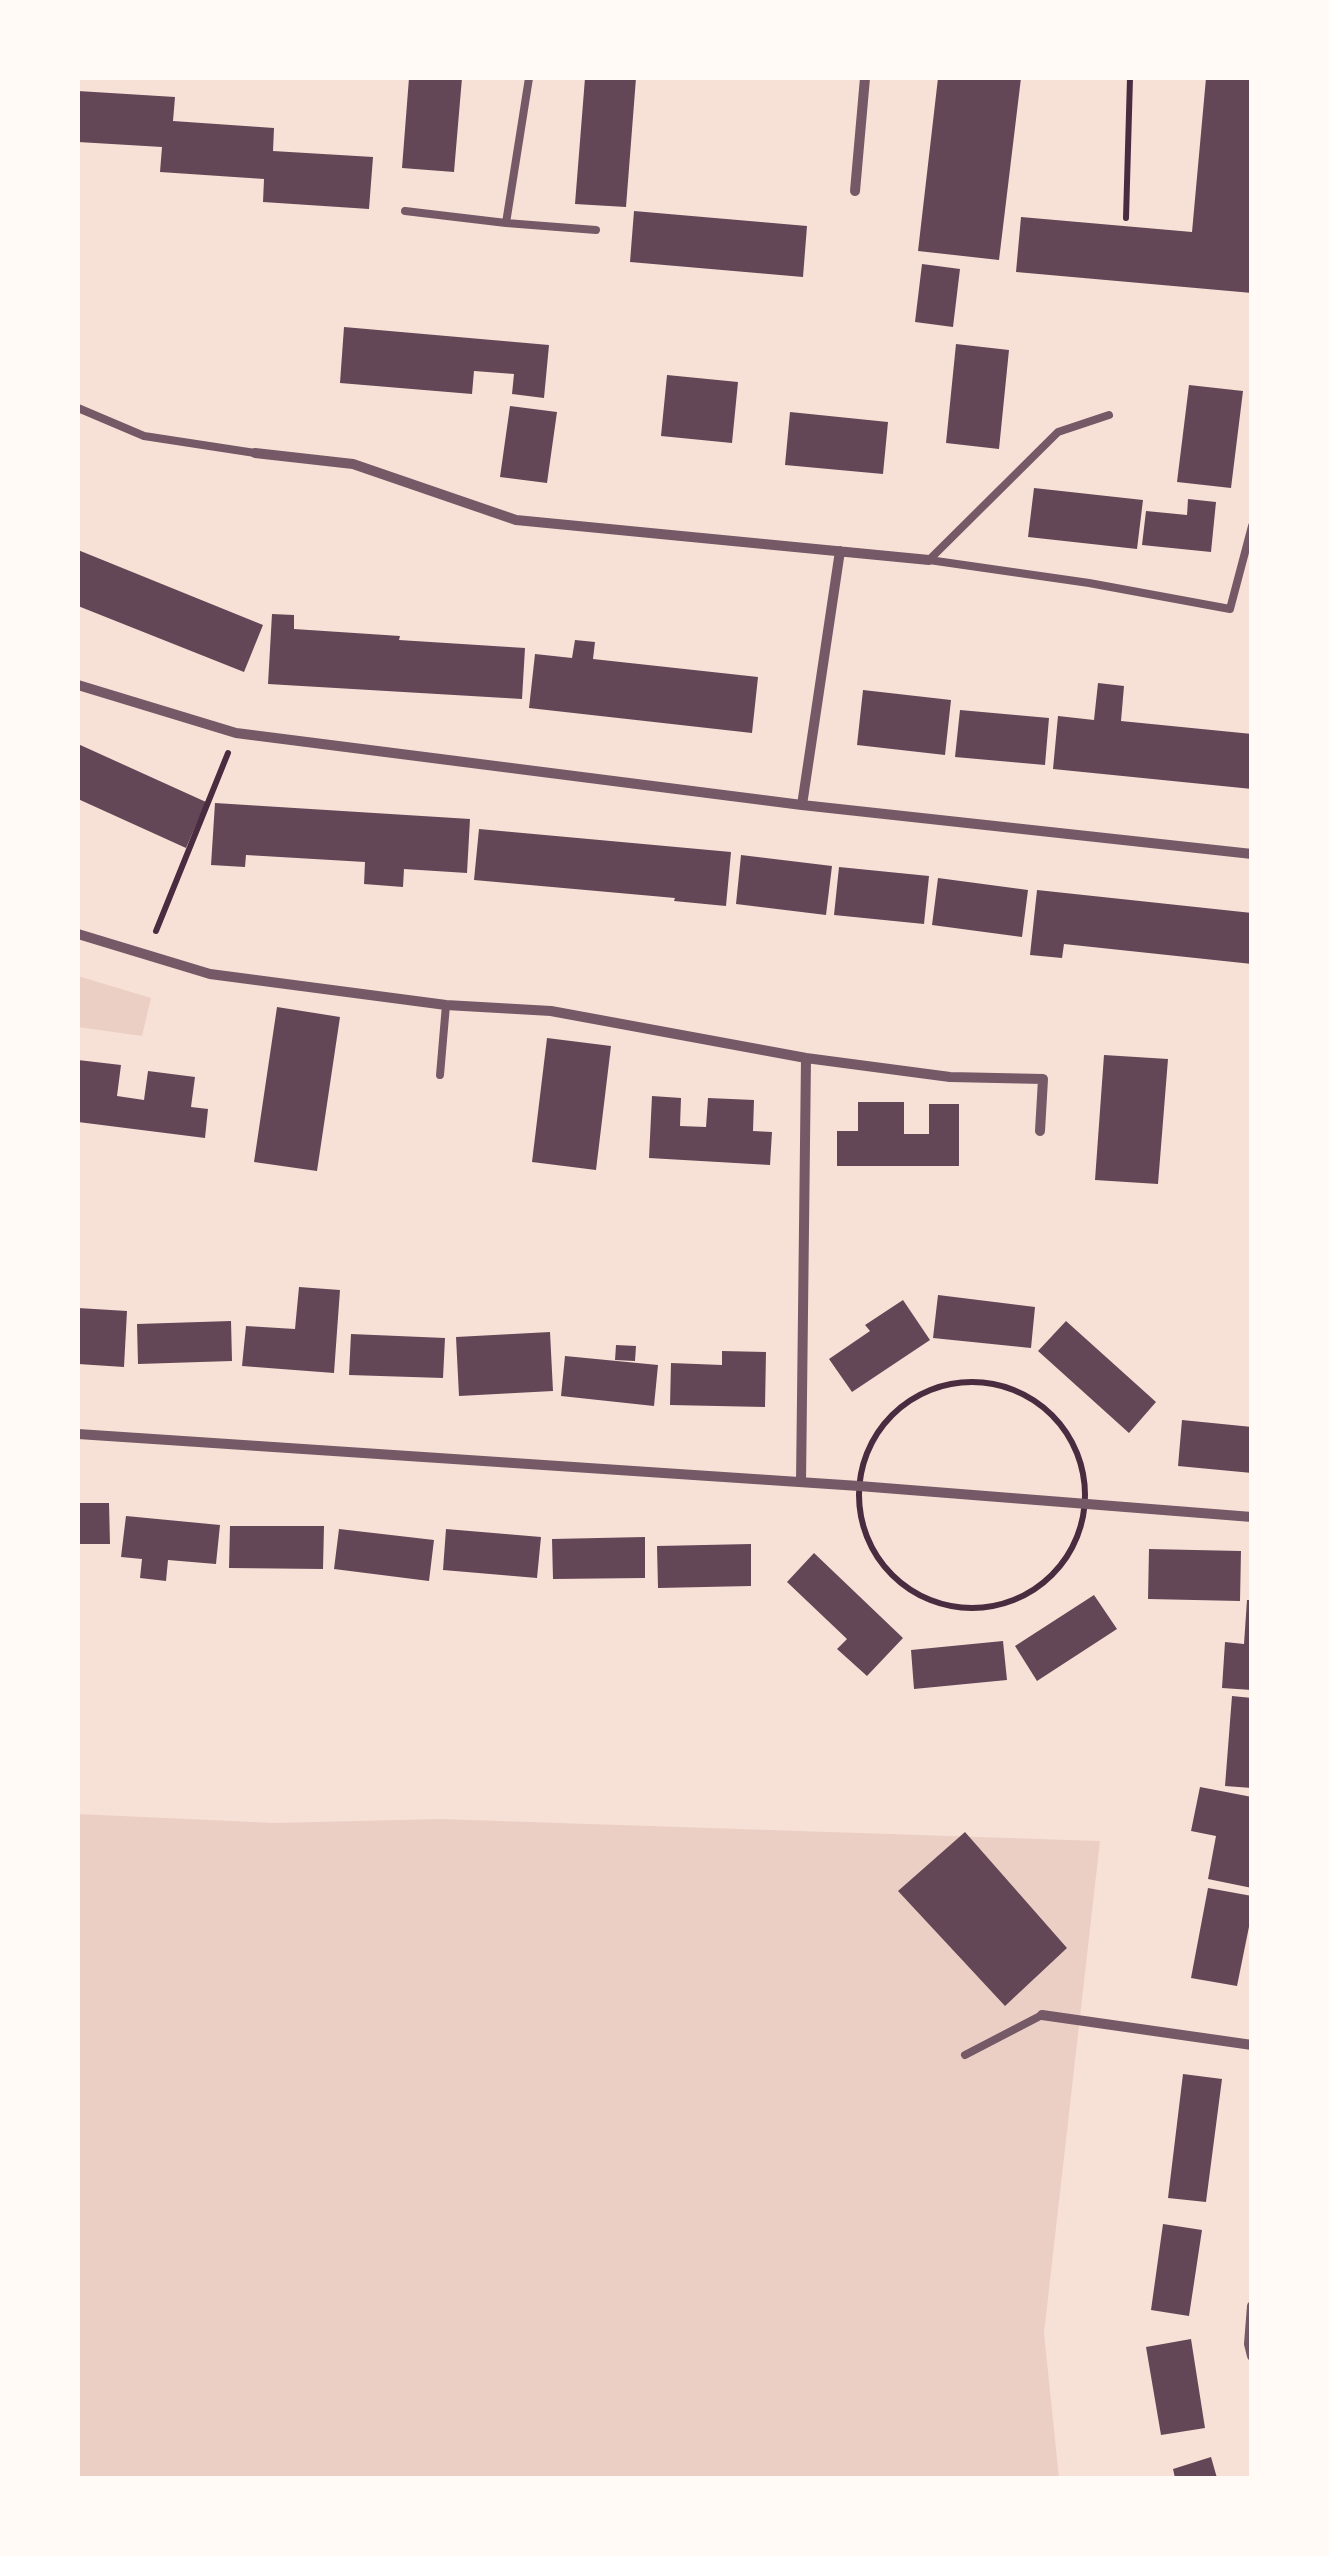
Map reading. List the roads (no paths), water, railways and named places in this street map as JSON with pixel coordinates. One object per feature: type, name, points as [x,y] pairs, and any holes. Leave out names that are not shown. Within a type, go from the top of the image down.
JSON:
[{"type":"street","points":[[855,191],[864,78]]},
{"type":"street","points":[[255,453],[354,464],[516,520],[929,560]]},
{"type":"street","points":[[802,805],[840,551]]},
{"type":"street","points":[[78,685],[236,733],[802,805],[1252,854]]},
{"type":"street","points":[[78,934],[210,974],[446,1005],[551,1011],[806,1058],[950,1077],[1042,1079],[1040,1131]]},
{"type":"street","points":[[801,1482],[806,1058]]},
{"type":"street","points":[[78,1434],[801,1482],[1252,1518]]},
{"type":"street","points":[[1042,2015],[1252,2045]]},
{"type":"street","points":[[1252,2306],[1252,2356]]},
{"type":"lane","points":[[506,223],[529,78]]},
{"type":"lane","points":[[405,212],[596,230]]},
{"type":"lane","points":[[78,408],[144,436],[255,453]]},
{"type":"lane","points":[[929,560],[1058,432],[1109,416]]},
{"type":"lane","points":[[929,560],[1230,609],[1252,526]]},
{"type":"lane","points":[[440,1075],[446,1005]]},
{"type":"lane","points":[[964,2054],[1042,2015]]}]
